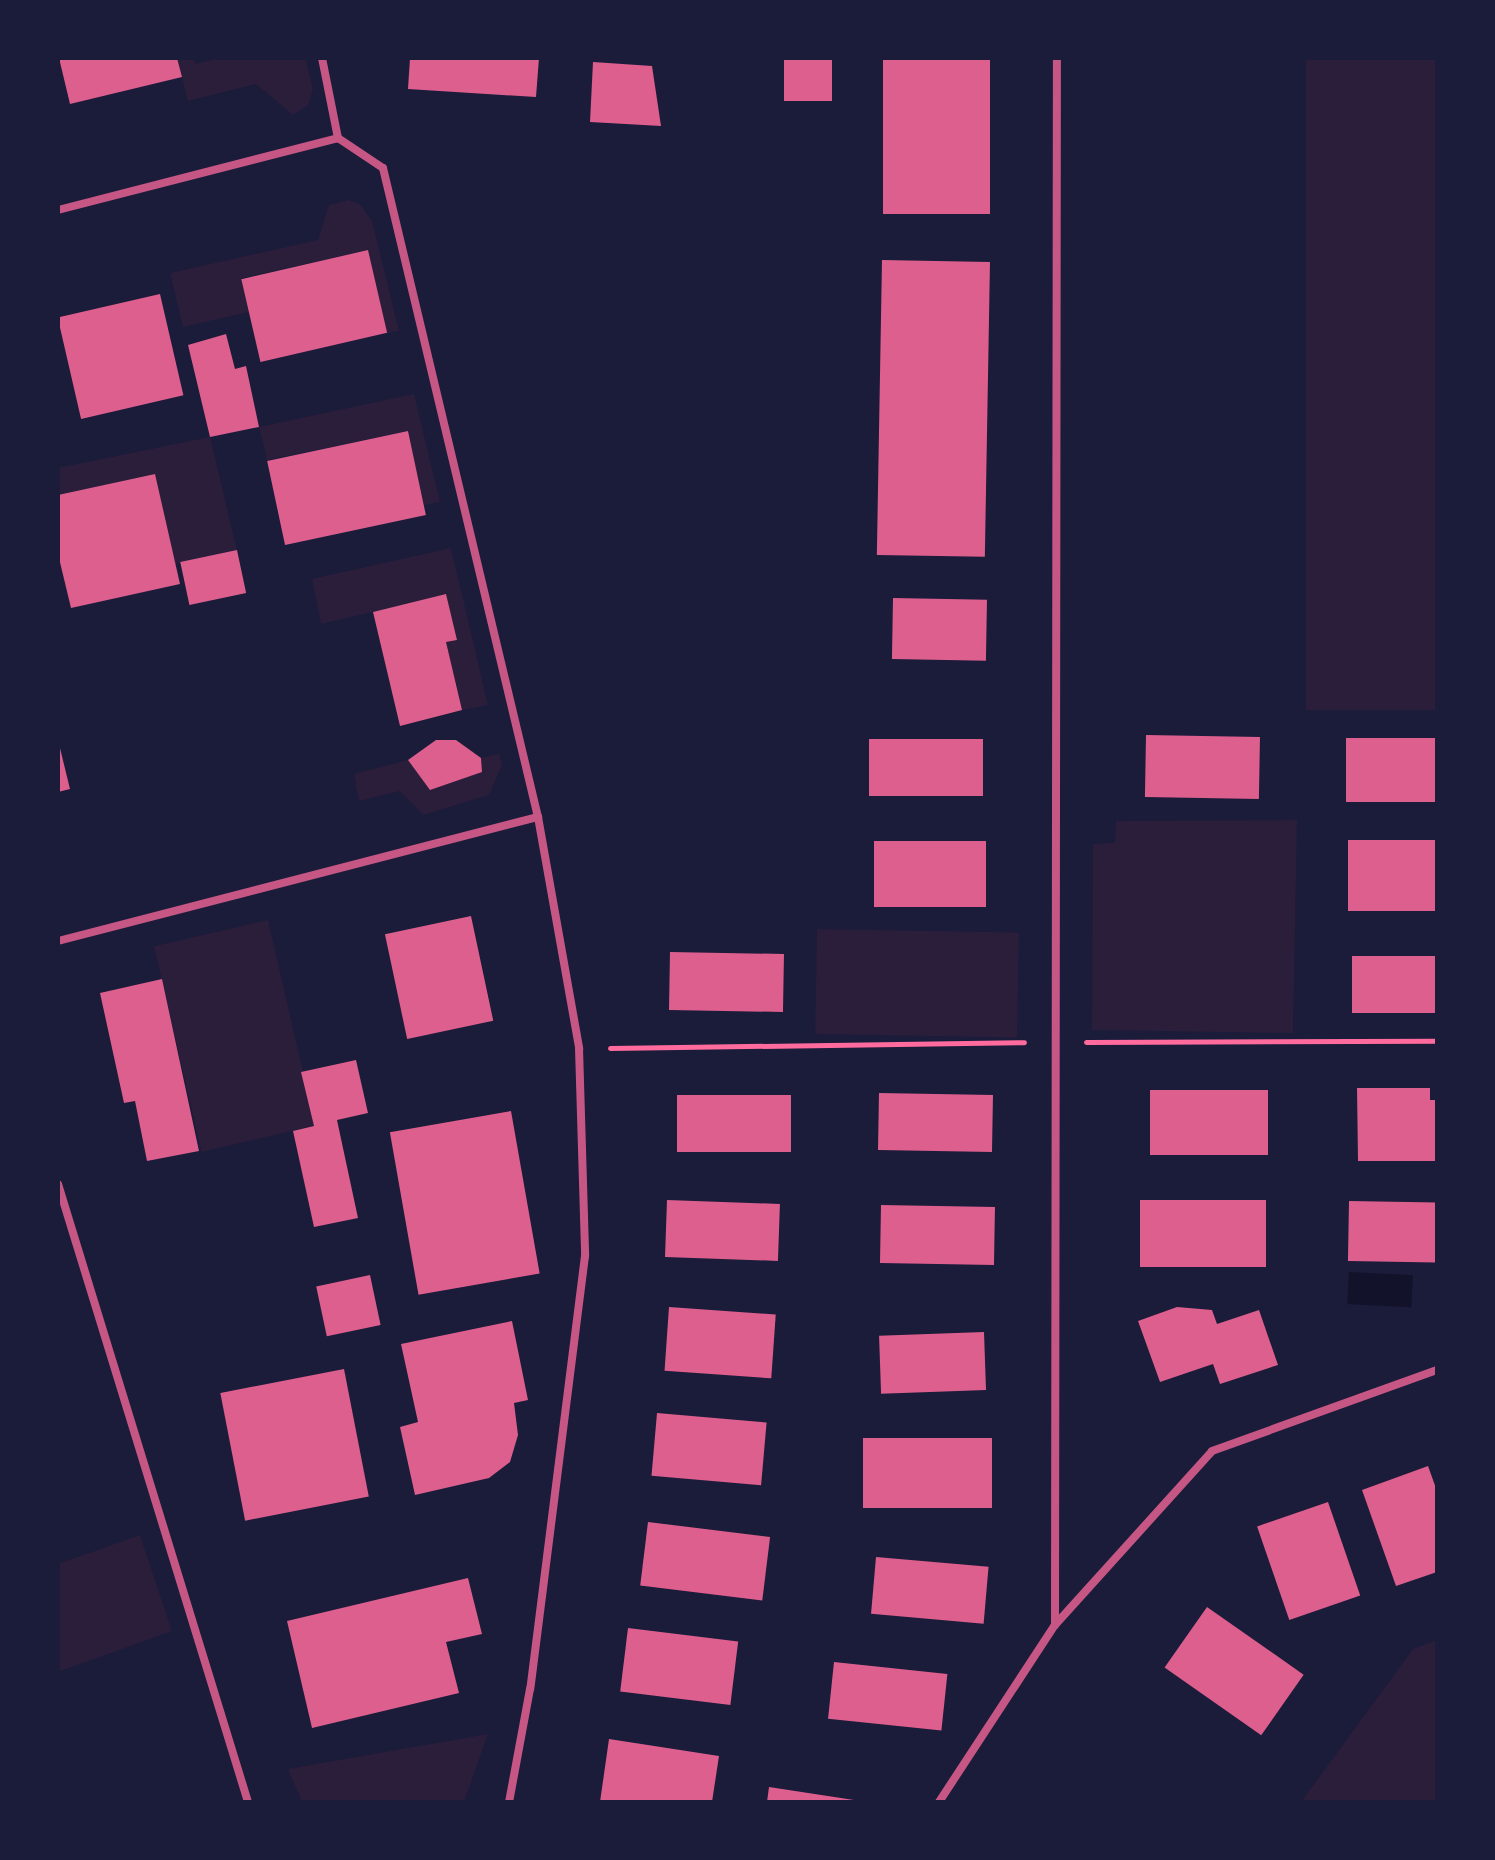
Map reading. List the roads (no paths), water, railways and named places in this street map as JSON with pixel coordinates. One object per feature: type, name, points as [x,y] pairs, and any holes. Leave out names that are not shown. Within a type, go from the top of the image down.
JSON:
[{"type":"street","points":[[322,58],[338,138],[383,168],[538,817],[579,1048],[585,1256],[530,1689],[509,1802]]},
{"type":"street","points":[[1055,1625],[1057,58]]},
{"type":"street","points":[[58,210],[338,138]]},
{"type":"street","points":[[58,941],[538,817]]},
{"type":"street","points":[[58,1184],[248,1802]]},
{"type":"street","points":[[939,1802],[1055,1625],[1212,1451],[1437,1370]]}]
